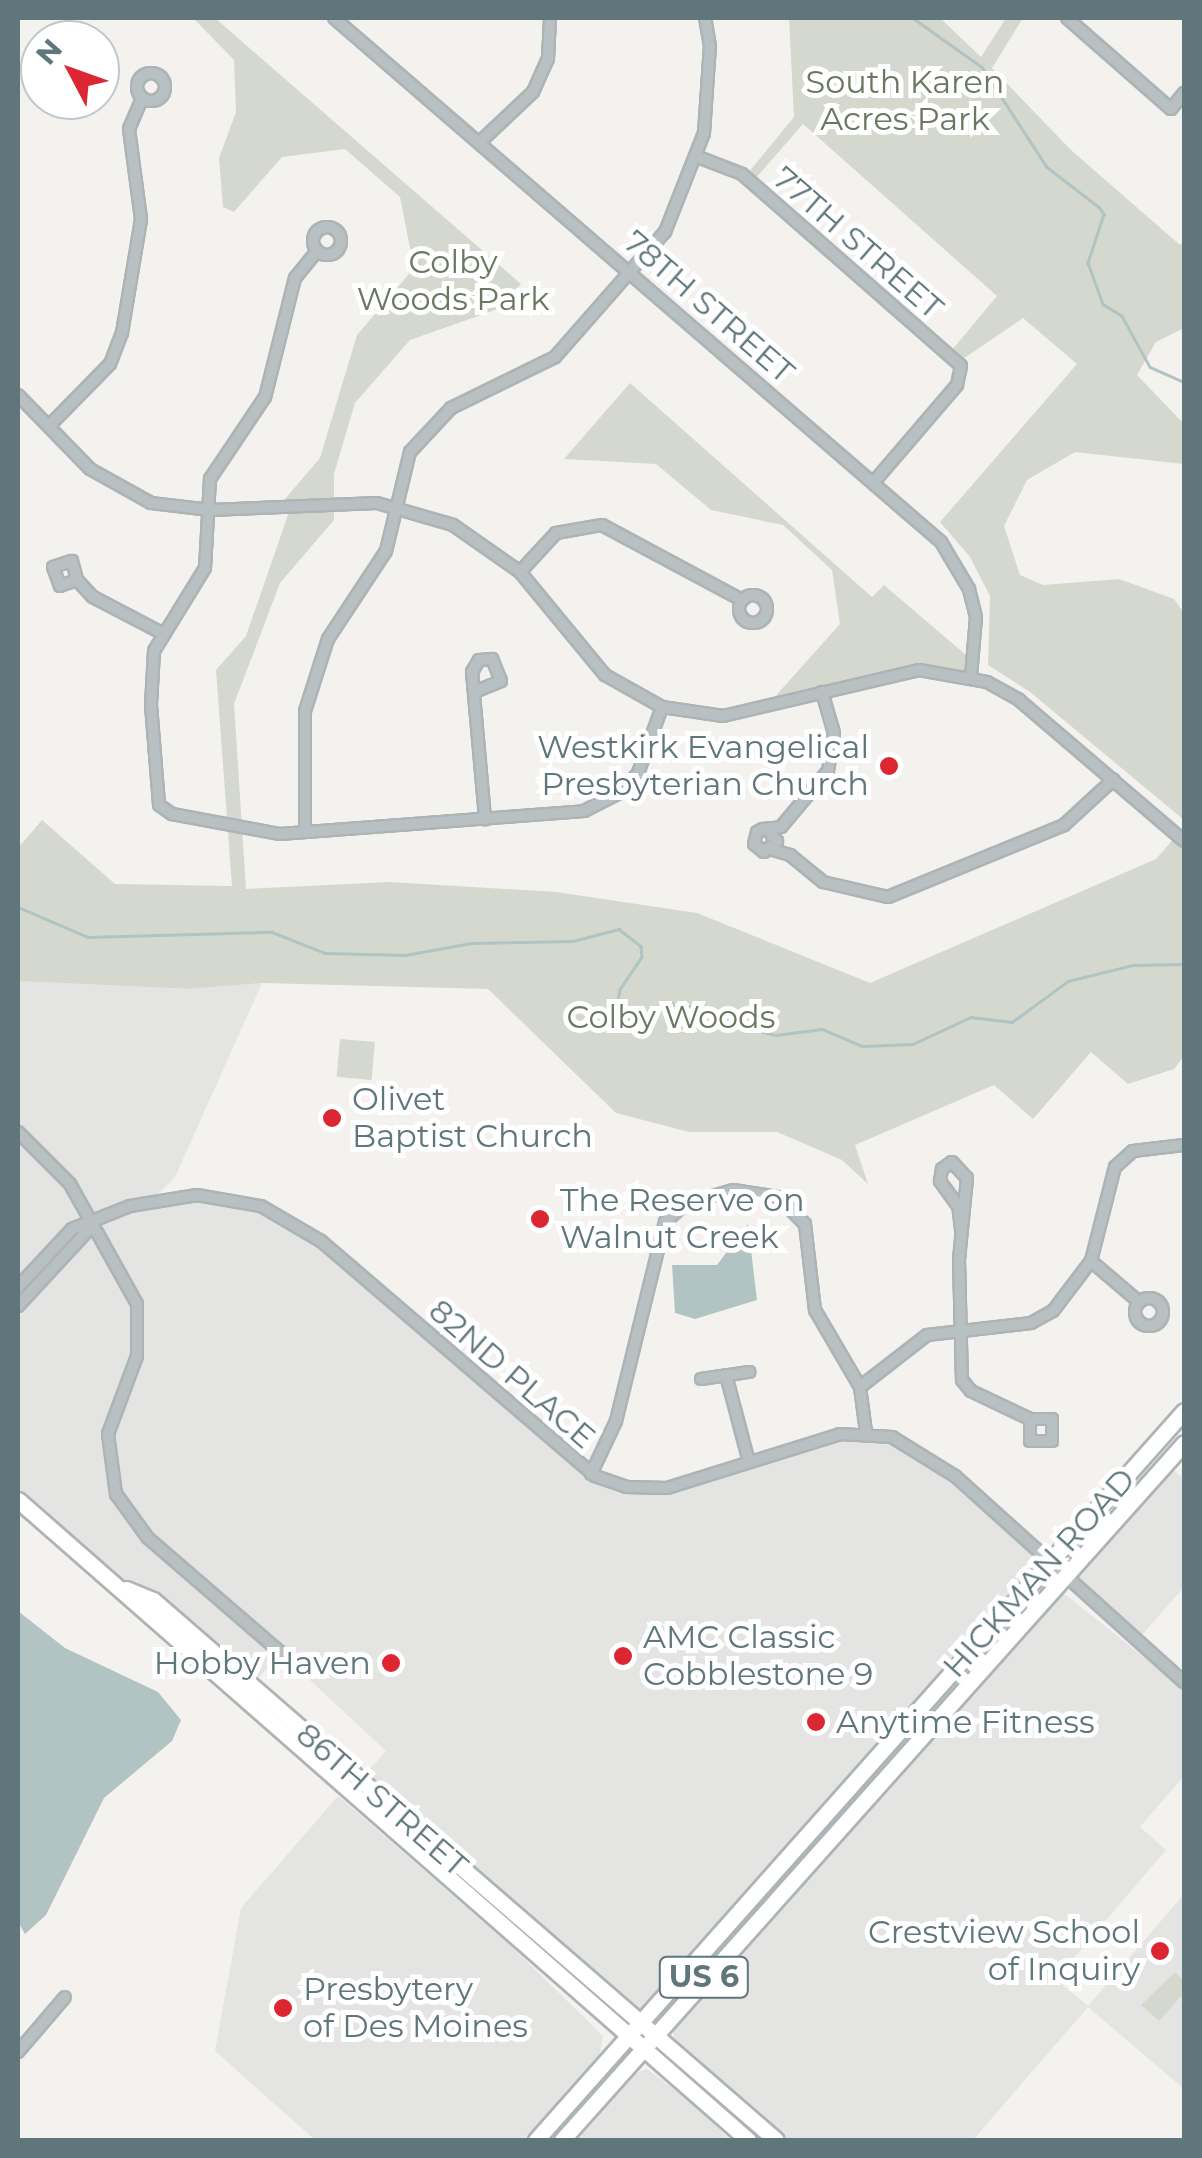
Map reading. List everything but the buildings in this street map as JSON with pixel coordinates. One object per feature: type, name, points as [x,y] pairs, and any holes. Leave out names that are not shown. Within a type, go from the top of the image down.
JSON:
[{"type":"main road","name":"HICKMAN ROAD","points":[[536,2140],[637,2020],[1184,1411]]},
{"type":"main road","name":"HICKMAN ROAD","points":[[562,2140],[639,2049],[1184,1443]]},
{"type":"main road","name":"86TH STREET","points":[[18,1500],[639,2049],[748,2140]]},
{"type":"main road","name":"86TH STREET","points":[[122,1588],[153,1600],[651,2036],[776,2140]]},
{"type":"street","name":"78TH STREET","points":[[334,18],[874,482],[958,564],[976,616],[970,676]]},
{"type":"street","points":[[480,142],[533,92],[548,58],[550,18]]},
{"type":"street","points":[[305,832],[305,711],[328,639],[386,551],[410,452],[441,414],[555,357],[632,273],[679,206],[698,157],[708,105],[705,18]]},
{"type":"street","points":[[1067,18],[1171,108],[1184,93]]},
{"type":"street","points":[[51,424],[92,386],[119,344],[141,219],[129,129],[142,98]]},
{"type":"street","name":"77TH STREET","points":[[698,157],[742,174],[956,361],[962,372],[957,385],[874,482]]},
{"type":"street","points":[[317,251],[295,278],[264,397],[210,479],[206,568],[162,633],[151,670],[159,805],[224,826],[305,832],[564,814],[603,804],[638,773],[662,707]]},
{"type":"street","points":[[18,395],[51,424],[77,457],[119,491],[170,508],[394,506],[453,525],[520,572],[606,675],[662,707],[723,716],[919,670],[970,676],[1020,700],[1184,840]]},
{"type":"street","points":[[520,572],[556,534],[602,524],[742,600]]},
{"type":"street","points":[[77,580],[93,597],[162,633]]},
{"type":"street","points":[[474,692],[485,819]]},
{"type":"street","points":[[822,692],[834,756],[797,813],[757,832],[754,844],[790,855],[823,882],[888,897],[1064,825],[1113,780]]},
{"type":"street","points":[[768,829],[777,838],[773,850]]},
{"type":"street","points":[[18,1132],[59,1168],[137,1304],[136,1356],[109,1427],[108,1462],[124,1511],[148,1538],[280,1652]]},
{"type":"street","points":[[1164,1146],[1184,1133]]},
{"type":"street","points":[[860,1387],[914,1342],[962,1328],[1032,1323],[1070,1297],[1091,1261],[1115,1167],[1133,1150],[1184,1145]]},
{"type":"street","points":[[961,1230],[958,1206],[940,1181],[942,1168],[952,1162],[966,1172],[961,1230],[966,1387],[1030,1420]]},
{"type":"street","points":[[591,1474],[610,1437],[671,1214],[733,1190],[778,1197],[804,1224],[815,1310],[860,1387],[866,1432],[925,1452],[1062,1578],[1184,1682]]},
{"type":"street","name":"82ND PLACE","points":[[94,1223],[152,1200],[218,1196],[272,1211],[321,1241],[591,1474],[647,1489],[824,1438],[866,1432]]},
{"type":"street","points":[[18,1287],[72,1229],[94,1223]]},
{"type":"street","points":[[18,1306],[94,1223]]},
{"type":"street","points":[[1091,1261],[1138,1301]]},
{"type":"street","points":[[701,1378],[749,1372]]},
{"type":"street","points":[[726,1375],[749,1462]]},
{"type":"street","points":[[18,2052],[65,1997]]},
{"type":"shaded area","points":[[18,981],[190,989],[262,983],[175,1177],[154,1198],[239,1200],[302,1227],[583,1469],[647,1489],[824,1438],[866,1432],[925,1452],[1048,1564],[637,2020],[360,1780],[386,1751],[281,1653],[251,1686],[18,1497]]},
{"type":"shaded area","points":[[748,1224],[757,1300],[695,1319],[675,1313],[672,1265],[717,1265]]},
{"type":"shaded area","points":[[1170,1467],[1184,1479],[1184,1587],[1140,1637],[1079,1583],[1076,1572]]},
{"type":"shaded area","points":[[1062,1592],[1184,1689],[1184,1776],[1140,1827],[1166,1850],[1056,1979],[1088,2006],[1184,1894],[1184,2089],[1088,2007],[973,2140],[784,2140],[676,2043],[671,2027]]},
{"type":"shaded area","points":[[18,1611],[65,1648],[158,1692],[181,1720],[172,1741],[104,1798],[46,1915],[25,1934],[18,1922]]},
{"type":"shaded area","points":[[338,1796],[511,1946],[603,2036],[600,2054],[527,2140],[315,2140],[215,2051],[241,1908]]},
{"type":"shaded area","points":[[647,2069],[693,2103],[730,2140],[576,2140],[631,2075]]},
{"type":"green space","name":"Colby Woods","points":[[193,18],[215,18],[521,284],[498,309],[410,340],[355,403],[334,474],[334,520],[280,583],[234,704],[246,889],[390,882],[556,892],[697,913],[870,983],[1156,859],[1177,835],[1184,841],[1184,1056],[1174,1069],[1128,1084],[1091,1052],[1033,1119],[994,1085],[855,1145],[868,1184],[842,1160],[777,1132],[689,1132],[616,1113],[488,989],[263,983],[190,989],[18,981],[18,848],[42,820],[115,884],[232,886],[216,670],[246,636],[291,506],[279,506],[320,458],[357,335],[414,268],[400,197],[345,149],[282,157],[234,212],[223,207],[219,158],[236,112],[234,60]]},
{"type":"green space","name":"South Karen Acres Park","points":[[789,18],[940,18],[981,57],[1006,18],[1023,18],[992,68],[1071,150],[1180,245],[1184,241],[1184,328],[1156,342],[1137,375],[1184,424],[1184,464],[1075,452],[1027,480],[1004,526],[1020,575],[1043,585],[1119,579],[1174,599],[1184,613],[1184,820],[1030,692],[988,665],[990,596],[970,557],[940,522],[1077,364],[1023,318],[963,359],[952,350],[997,296],[803,124],[755,179],[748,173],[794,117]]},
{"type":"green space","points":[[630,383],[872,597],[884,585],[973,661],[971,677],[936,670],[763,710],[840,624],[832,570],[783,525],[711,510],[656,464],[564,459]]},
{"type":"green space","points":[[340,1039],[375,1042],[372,1080],[337,1077]]},
{"type":"green space","points":[[1175,1972],[1184,1981],[1184,1993],[1159,2021],[1141,2005]]},
{"type":"waterway","points":[[913,18],[982,67],[1047,167],[1099,207],[1104,214],[1088,263],[1103,304],[1122,316],[1150,367],[1184,382]]},
{"type":"waterway","points":[[18,907],[88,937],[272,932],[325,953],[405,955],[471,943],[573,941],[619,929],[641,946],[642,957],[620,990],[617,1007],[637,1028],[670,1003],[729,1012],[749,1028],[776,1035],[822,1029],[862,1046],[913,1044],[971,1017],[1012,1022],[1068,981],[1133,965],[1184,964]]},
{"type":"place","name":"Westkirk Evangelical Presbyterian Church","points":[[889,766]]},
{"type":"place","name":"Olivet Baptist Church","points":[[332,1118]]},
{"type":"place","name":"The Reserve on Walnut Creek","points":[[540,1219]]},
{"type":"place","name":"AMC Classic Cobblestone 9","points":[[623,1656]]},
{"type":"place","name":"Hobby Haven","points":[[391,1663]]},
{"type":"place","name":"Anytime Fitness","points":[[816,1722]]},
{"type":"place","name":"Crestview School of Inquiry","points":[[1160,1951]]},
{"type":"place","name":"Presbytery of Des Moines","points":[[283,2008]]},
{"type":"park label","name":"Colby Woods Park","points":[[453,282]]}]
